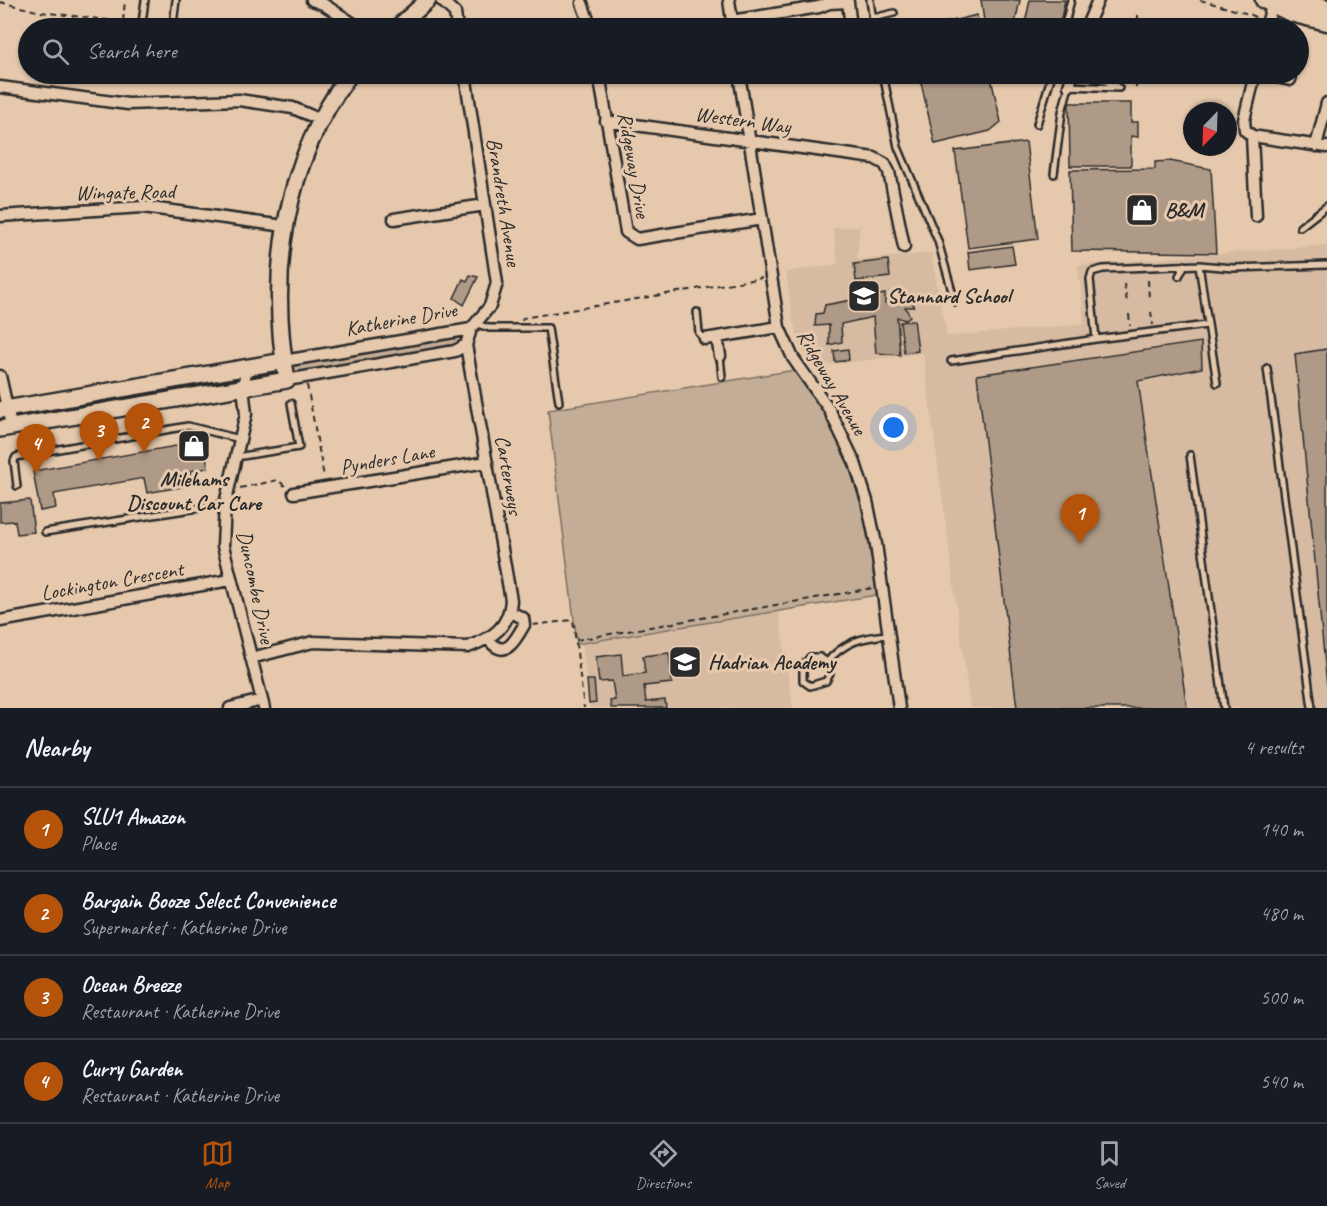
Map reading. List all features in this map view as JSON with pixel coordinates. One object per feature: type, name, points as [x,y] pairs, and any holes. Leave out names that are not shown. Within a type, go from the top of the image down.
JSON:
[{"type":"main road","points":[[1269,1],[1327,8]]},
{"type":"main road","points":[[1293,5],[1327,22]]},
{"type":"street","points":[[312,0],[323,4],[345,18]]},
{"type":"street","points":[[408,18],[428,0]]},
{"type":"street","points":[[441,0],[455,13],[456,18]]},
{"type":"street","points":[[729,0],[731,18]]},
{"type":"street","points":[[1091,18],[1098,0]]},
{"type":"street","points":[[1266,18],[1269,1]]},
{"type":"street","points":[[766,18],[829,3],[848,2],[850,18]]},
{"type":"street","points":[[582,3],[587,18]]},
{"type":"street","points":[[287,380],[280,271],[284,226],[293,189],[321,120],[344,84]]},
{"type":"street","name":"Brandreth Avenue","points":[[467,84],[497,283],[490,306],[474,326]]},
{"type":"street","name":"Ridgeway Drive","points":[[600,84],[626,232],[637,239],[762,219]]},
{"type":"street","name":"Ridgeway Avenue","points":[[742,84],[779,327],[793,358],[829,409],[855,463],[867,501],[890,634],[899,708]]},
{"type":"street","points":[[1253,84],[1244,120],[1245,130],[1252,136],[1322,146],[1327,103]]},
{"type":"street","points":[[0,87],[128,104],[239,100],[293,108],[321,120]]},
{"type":"street","name":"Western Way","points":[[606,121],[874,158],[885,164],[889,172],[904,247]]},
{"type":"street","points":[[1252,136],[1256,216]]},
{"type":"street","points":[[394,219],[485,205]]},
{"type":"street","name":"Wingate Road","points":[[0,216],[143,207],[284,226]]},
{"type":"street","name":"Katherine Drive","points":[[0,429],[455,351],[466,345],[474,326]]},
{"type":"street","name":"Katherine Drive","points":[[3,409],[474,326]]},
{"type":"street","points":[[705,339],[779,327]]},
{"type":"street","points":[[717,337],[720,356]]},
{"type":"street","name":"Carterweys","points":[[466,345],[511,600],[510,612]]},
{"type":"street","name":"Duncombe Drive","points":[[248,367],[243,387],[246,414],[225,504],[223,546],[263,704]]},
{"type":"street","points":[[0,376],[3,409],[10,421],[23,425]]},
{"type":"street","name":"Pynders Lane","points":[[294,493],[487,462]]},
{"type":"street","name":"Lockington Crescent","points":[[0,621],[230,580]]},
{"type":"street","points":[[251,658],[313,642],[468,647],[489,640],[501,628],[510,612],[523,618],[524,625],[510,647],[504,650],[496,648],[489,640]]},
{"type":"street","points":[[230,708],[263,704]]},
{"type":"lane","points":[[143,18],[145,0]]},
{"type":"lane","points":[[174,18],[176,0]]},
{"type":"lane","points":[[870,0],[873,18],[894,13]]},
{"type":"lane","points":[[1066,18],[1071,0]]},
{"type":"lane","points":[[885,84],[898,147],[938,241],[955,302]]},
{"type":"lane","points":[[1037,124],[1049,84]]},
{"type":"lane","points":[[1054,174],[1062,112],[1069,86],[1119,87],[1113,84]]},
{"type":"lane","points":[[1300,227],[1327,206]]},
{"type":"lane","points":[[1096,339],[1090,279],[1092,272],[1103,269],[1185,265],[1233,268],[1327,265]]},
{"type":"lane","points":[[1179,276],[1185,265]]},
{"type":"lane","points":[[1199,265],[1217,383]]},
{"type":"lane","points":[[697,312],[699,333],[705,339]]},
{"type":"lane","points":[[474,326],[548,328],[559,402]]},
{"type":"lane","points":[[951,361],[1096,339],[1207,326]]},
{"type":"lane","points":[[720,356],[722,377]]},
{"type":"lane","points":[[1267,368],[1312,708]]},
{"type":"lane","points":[[236,457],[300,447],[291,403]]},
{"type":"lane","points":[[23,425],[42,452]]},
{"type":"lane","points":[[17,486],[14,461],[16,457],[188,426],[240,439]]},
{"type":"lane","points":[[1190,455],[1224,708]]},
{"type":"lane","points":[[45,532],[225,504]]},
{"type":"lane","points":[[827,663],[849,643],[863,637],[890,634]]},
{"type":"lane","points":[[810,657],[820,657],[827,663],[830,674],[826,681],[810,686],[803,681],[803,666],[810,657]]},
{"type":"path","points":[[123,18],[125,0]]},
{"type":"path","points":[[1200,0],[1252,15],[1255,18]]},
{"type":"path","points":[[0,2],[41,12],[90,18]]},
{"type":"path","points":[[521,327],[523,318],[771,277]]},
{"type":"path","points":[[1148,280],[1149,298]]},
{"type":"path","points":[[1124,284],[1127,302]]},
{"type":"path","points":[[1151,312],[1153,327]]},
{"type":"path","points":[[1129,314],[1131,329]]},
{"type":"path","points":[[307,382],[326,489]]},
{"type":"path","points":[[228,490],[278,480],[294,493]]},
{"type":"path","points":[[576,640],[882,586]]},
{"type":"path","points":[[524,625],[573,620],[584,708]]},
{"type":"shaded area","points":[[860,226],[857,260],[931,253],[947,336],[1084,324],[1078,265],[1327,245],[1327,708],[970,708],[923,353],[813,367],[801,348],[793,321],[786,272],[838,264],[833,228]]},
{"type":"shaded area","points":[[460,336],[461,345],[293,373],[291,365]]},
{"type":"shaded area","points":[[795,370],[832,424],[849,460],[863,510],[877,595],[577,644],[548,410]]},
{"type":"shaded area","points":[[237,375],[238,383],[18,421],[17,412]]},
{"type":"shaded area","name":"Hadrian Academy","points":[[779,612],[793,708],[590,708],[582,644]]},
{"type":"building","points":[[981,0],[1020,0],[1016,18],[984,18]]},
{"type":"building","points":[[1030,0],[1065,0],[1061,18],[1026,18]]},
{"type":"building","points":[[921,84],[992,84],[1001,122],[990,131],[935,144]]},
{"type":"building","points":[[1069,103],[1131,103],[1131,122],[1138,122],[1138,137],[1131,136],[1131,166],[1070,166]]},
{"type":"building","points":[[1026,142],[1038,239],[968,248],[955,151]]},
{"type":"building","name":"B&M","points":[[1170,161],[1211,169],[1216,253],[1072,251],[1070,170],[1155,169],[1155,162]]},
{"type":"building","points":[[1012,246],[1015,264],[970,270],[968,252]]},
{"type":"building","points":[[888,260],[890,277],[856,281],[854,264]]},
{"type":"building","points":[[470,275],[478,277],[464,305],[454,298],[463,279],[467,281]]},
{"type":"building","points":[[885,294],[885,303],[912,296],[914,307],[905,307],[910,316],[905,320],[897,317],[900,355],[876,353],[873,317],[841,324],[842,342],[829,345],[829,325],[815,326],[816,314],[823,313],[825,305]]},
{"type":"building","points":[[914,320],[918,351],[904,353],[900,322]]},
{"type":"building","points":[[1201,342],[1202,368],[1138,381],[1187,708],[1017,708],[977,375]]},
{"type":"building","points":[[848,349],[849,360],[835,362],[834,351]]},
{"type":"building","points":[[1327,349],[1327,686],[1295,354]]},
{"type":"building","points":[[204,441],[208,468],[190,471],[193,485],[147,493],[144,478],[54,494],[56,508],[40,511],[33,471]]},
{"type":"building","points":[[30,500],[34,532],[17,534],[15,521],[0,522],[0,503]]},
{"type":"building","points":[[669,653],[672,683],[644,686],[646,702],[665,700],[666,708],[611,708],[610,701],[615,700],[612,681],[599,682],[596,657],[621,654],[623,676],[645,673],[643,656]]},
{"type":"building","points":[[587,680],[594,680],[596,703],[589,704]]},
{"type":"place","name":"B&M","points":[[1142,210]]},
{"type":"place","name":"Stannard School","points":[[864,296]]},
{"type":"place","name":"Milehams Discount Car Care","points":[[194,446]]},
{"type":"place","name":"Bargain Booze Select Convenience","points":[[144,453]]},
{"type":"place","name":"Ocean Breeze","points":[[99,461]]},
{"type":"place","name":"Curry Garden","points":[[36,474]]},
{"type":"place","name":"SLU1 Amazon","points":[[1080,544]]},
{"type":"place","name":"Hadrian Academy","points":[[685,662]]}]
